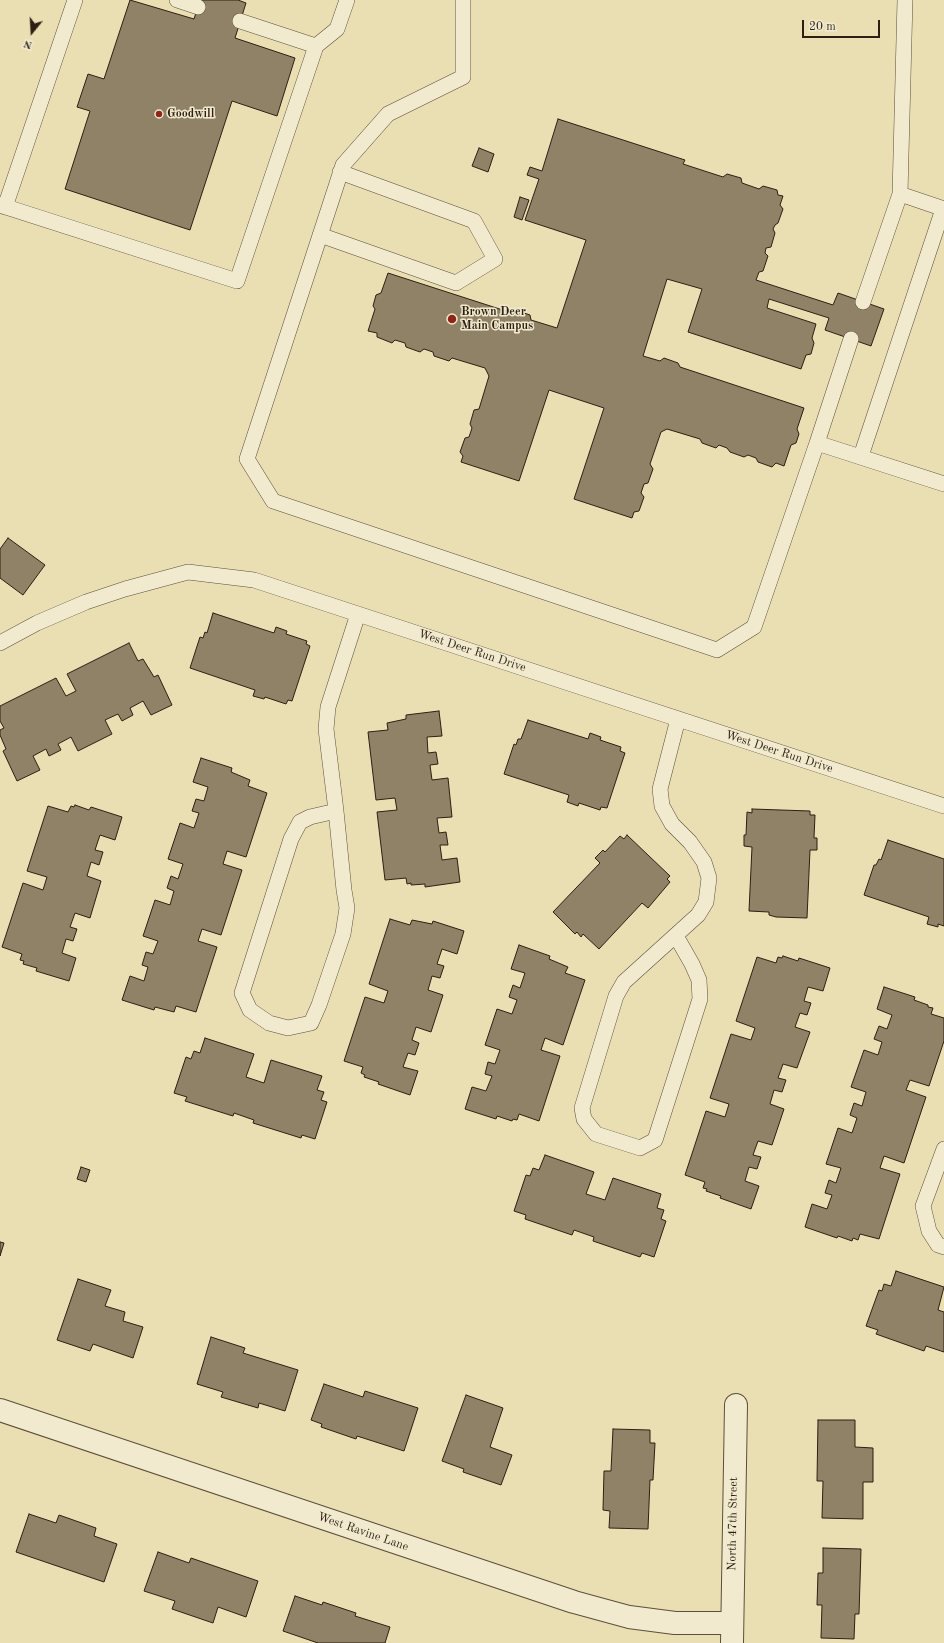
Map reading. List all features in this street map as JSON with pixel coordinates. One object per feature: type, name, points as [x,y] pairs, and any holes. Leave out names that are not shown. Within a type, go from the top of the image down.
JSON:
[{"type":"street","name":"North 47th Street","points":[[732,1633],[736,1405]]},
{"type":"street","name":"West Ravine Lane","points":[[0,1410],[574,1602],[629,1617],[732,1633]]},
{"type":"lane","points":[[75,0],[2,206],[237,281],[316,46],[337,28],[346,0]]},
{"type":"lane","points":[[177,0],[198,7]]},
{"type":"lane","points":[[463,0],[463,77],[388,114],[343,165],[340,172],[247,459],[273,501],[717,650],[754,627],[851,339]]},
{"type":"lane","points":[[864,302],[900,194],[905,0]]},
{"type":"lane","points":[[240,21],[316,46]]},
{"type":"lane","points":[[320,235],[456,283],[495,259],[474,221],[340,172]]},
{"type":"lane","points":[[861,456],[943,209],[900,194]]},
{"type":"lane","points":[[817,442],[944,484]]},
{"type":"lane","name":"West Deer Run Drive","points":[[0,643],[37,623],[86,602],[125,589],[188,572],[254,580],[944,806]]},
{"type":"lane","points":[[336,811],[310,817],[300,822],[291,839],[242,993],[250,1010],[269,1024],[288,1028],[311,1023],[320,1005],[342,934],[347,908],[336,811],[326,729],[328,707],[358,614]]},
{"type":"lane","points":[[676,936],[692,964],[699,980],[700,999],[656,1140],[640,1148],[596,1134],[584,1119],[582,1108],[613,1011],[616,996],[624,982],[698,915],[706,902],[709,878],[700,857],[690,842],[672,824],[662,806],[660,789],[678,719]]},
{"type":"lane","points":[[944,1149],[923,1206],[929,1231],[938,1245],[944,1246]]},
{"type":"building","name":"Goodwill","points":[[130,0],[194,19],[200,0],[238,0],[246,3],[235,38],[295,58],[277,116],[232,101],[190,230],[65,189],[90,111],[77,107],[88,74],[104,79]]},
{"type":"building","name":"Brown Deer Main Campus","points":[[558,119],[685,160],[683,164],[723,177],[727,174],[741,178],[742,183],[759,189],[763,186],[777,190],[778,195],[783,196],[780,205],[783,209],[778,223],[773,229],[775,233],[771,247],[766,248],[765,253],[768,256],[763,271],[759,272],[756,280],[833,305],[838,293],[884,309],[871,346],[825,330],[829,318],[769,299],[767,308],[816,324],[812,338],[814,343],[811,354],[806,355],[801,369],[688,332],[702,289],[667,279],[643,356],[660,361],[664,358],[678,363],[680,367],[804,408],[797,429],[799,434],[796,443],[791,445],[784,466],[776,463],[772,467],[758,462],[756,458],[748,455],[744,457],[730,452],[727,448],[719,445],[716,448],[702,443],[700,439],[667,429],[661,432],[650,464],[653,469],[648,483],[644,484],[641,493],[644,497],[639,511],[634,512],[632,518],[574,499],[604,408],[549,390],[519,481],[461,462],[463,456],[460,452],[465,438],[469,437],[472,428],[470,424],[474,410],[479,409],[489,376],[485,368],[452,358],[449,361],[434,356],[433,352],[424,349],[420,352],[406,347],[405,343],[395,340],[392,343],[377,337],[377,333],[368,331],[375,309],[373,306],[376,295],[381,293],[388,273],[512,313],[515,310],[530,315],[531,320],[557,328],[586,240],[525,220],[539,179],[527,175],[530,167],[542,171]]},
{"type":"building","points":[[479,148],[494,154],[488,172],[472,166]]},
{"type":"building","points":[[520,197],[529,200],[522,220],[514,217]]},
{"type":"building","points":[[8,538],[45,565],[23,595],[0,578],[0,549]]},
{"type":"building","points":[[213,613],[274,633],[276,627],[287,631],[286,634],[307,641],[306,644],[310,646],[292,701],[288,700],[286,704],[265,697],[264,699],[253,696],[255,690],[190,668],[200,637],[203,638],[205,632],[207,633]]},
{"type":"building","points":[[129,643],[138,661],[143,659],[154,677],[158,675],[172,705],[151,715],[143,701],[130,708],[133,715],[122,721],[118,714],[105,720],[112,734],[78,751],[71,737],[58,744],[61,750],[49,756],[46,749],[33,756],[40,770],[17,781],[3,751],[6,749],[0,735],[0,730],[4,728],[0,721],[0,706],[56,678],[66,696],[76,691],[67,674]]},
{"type":"building","points":[[439,711],[442,736],[427,737],[428,753],[436,752],[438,764],[430,765],[432,780],[448,778],[452,817],[437,818],[439,833],[446,832],[448,845],[440,845],[442,860],[457,858],[460,882],[425,887],[425,884],[407,884],[406,878],[385,880],[377,812],[397,810],[395,798],[376,800],[368,732],[388,730],[387,723],[406,719],[406,715]]},
{"type":"building","points":[[528,720],[588,739],[590,733],[601,737],[600,740],[621,747],[620,751],[625,753],[607,808],[601,807],[600,810],[579,803],[578,806],[567,802],[569,795],[504,774],[514,744],[516,745],[518,739],[521,739]]},
{"type":"building","points":[[201,758],[232,768],[231,772],[250,780],[248,786],[267,793],[246,857],[227,851],[223,864],[242,870],[221,935],[202,929],[198,941],[217,947],[196,1012],[176,1006],[174,1012],[155,1007],[154,1010],[122,1000],[130,976],[144,981],[148,967],[142,965],[146,952],[153,954],[158,941],[143,936],[155,900],[170,905],[174,891],[167,888],[171,876],[178,879],[183,864],[168,859],[180,823],[194,828],[199,813],[192,811],[196,799],[204,801],[208,787],[193,782]]},
{"type":"building","points":[[75,805],[89,810],[91,807],[122,817],[115,840],[100,835],[95,850],[103,852],[99,865],[91,862],[87,876],[101,881],[90,918],[75,913],[70,927],[77,929],[73,941],[66,939],[62,953],[76,958],[69,981],[36,971],[37,968],[23,964],[24,961],[20,960],[22,954],[2,947],[23,883],[43,890],[47,877],[27,871],[48,806],[68,812],[71,806],[74,807]]},
{"type":"building","points":[[752,809],[810,811],[810,815],[815,815],[814,838],[817,838],[817,850],[810,850],[807,918],[776,917],[769,915],[769,912],[749,911],[752,847],[744,846],[744,835],[746,835],[747,812],[752,813]]},
{"type":"building","points":[[627,835],[670,876],[667,879],[670,882],[648,908],[642,903],[599,949],[583,934],[581,937],[577,932],[575,934],[553,912],[600,863],[595,858],[603,850],[605,852],[620,836],[624,839]]},
{"type":"building","points":[[888,840],[944,859],[944,926],[938,924],[938,927],[927,924],[929,917],[864,895],[874,865],[876,865],[879,859],[881,860]]},
{"type":"building","points":[[390,919],[410,925],[412,920],[432,924],[433,921],[464,931],[457,954],[442,949],[437,964],[444,966],[440,978],[432,976],[428,990],[443,995],[431,1032],[416,1027],[412,1040],[419,1043],[415,1055],[408,1053],[403,1067],[418,1071],[410,1095],[378,1084],[379,1082],[364,1077],[365,1075],[361,1073],[363,1067],[344,1061],[365,997],[384,1003],[388,991],[369,984]]},
{"type":"building","points":[[519,945],[550,956],[549,959],[568,967],[565,973],[585,980],[563,1045],[545,1038],[541,1050],[560,1056],[539,1121],[519,1114],[517,1120],[513,1119],[512,1121],[497,1116],[496,1119],[465,1109],[472,1087],[486,1091],[492,1076],[485,1074],[488,1062],[495,1064],[500,1050],[485,1045],[497,1009],[512,1014],[517,1000],[509,997],[513,985],[520,988],[525,973],[511,969]]},
{"type":"building","points":[[783,956],[798,961],[799,958],[830,968],[823,991],[808,987],[804,1001],[811,1003],[807,1015],[800,1013],[795,1027],[810,1032],[797,1068],[783,1064],[778,1078],[786,1080],[782,1092],[774,1090],[770,1104],[784,1109],[772,1145],[758,1141],[753,1155],[761,1157],[757,1169],[749,1167],[745,1181],[759,1186],[751,1209],[720,1198],[721,1196],[706,1191],[707,1189],[703,1188],[705,1182],[685,1175],[706,1111],[725,1117],[729,1104],[710,1098],[731,1034],[751,1040],[755,1028],[736,1021],[757,957],[776,963],[778,957],[782,958]]},
{"type":"building","points":[[884,987],[915,997],[914,1000],[933,1008],[931,1014],[944,1018],[944,1041],[929,1086],[910,1080],[906,1090],[926,1097],[904,1163],[884,1156],[880,1168],[900,1174],[879,1239],[860,1234],[858,1240],[853,1238],[852,1241],[838,1236],[837,1238],[805,1227],[812,1204],[827,1209],[832,1195],[825,1193],[829,1180],[836,1183],[841,1168],[826,1164],[838,1128],[852,1133],[857,1118],[850,1115],[854,1103],[862,1106],[866,1092],[851,1087],[864,1050],[878,1055],[882,1042],[874,1039],[879,1026],[887,1029],[892,1015],[877,1009]]},
{"type":"building","points":[[205,1038],[254,1054],[246,1077],[264,1083],[271,1060],[322,1076],[317,1090],[324,1092],[321,1100],[327,1102],[315,1139],[302,1135],[301,1138],[253,1123],[254,1120],[234,1113],[233,1116],[185,1101],[187,1097],[174,1093],[186,1057],[191,1059],[194,1051],[200,1053]]},
{"type":"building","points":[[545,1155],[594,1172],[586,1194],[605,1200],[613,1178],[661,1194],[657,1208],[664,1210],[661,1219],[666,1221],[654,1257],[642,1253],[640,1257],[593,1241],[594,1237],[574,1230],[572,1235],[525,1219],[526,1215],[514,1211],[526,1175],[530,1176],[533,1168],[539,1170]]},
{"type":"building","points":[[81,1167],[90,1170],[86,1182],[77,1179]]},
{"type":"building","points":[[0,1242],[4,1243],[0,1256]]},
{"type":"building","points":[[896,1271],[944,1287],[938,1310],[944,1312],[944,1352],[926,1346],[924,1351],[876,1334],[878,1330],[866,1326],[879,1290],[882,1291],[884,1284],[891,1286]]},
{"type":"building","points":[[78,1279],[111,1290],[105,1306],[125,1312],[123,1321],[143,1327],[133,1358],[93,1344],[90,1351],[57,1340]]},
{"type":"building","points":[[211,1337],[245,1348],[243,1353],[298,1370],[285,1411],[259,1403],[258,1408],[221,1397],[223,1392],[197,1384]]},
{"type":"building","points":[[324,1384],[363,1397],[365,1391],[418,1408],[404,1451],[357,1436],[356,1439],[321,1427],[322,1424],[311,1420]]},
{"type":"building","points":[[466,1395],[503,1408],[490,1447],[512,1455],[501,1485],[463,1472],[464,1469],[442,1461]]},
{"type":"building","points":[[818,1420],[855,1420],[855,1447],[873,1448],[873,1482],[863,1482],[863,1519],[822,1518],[823,1481],[817,1481]]},
{"type":"building","points":[[613,1429],[650,1430],[650,1443],[655,1443],[653,1480],[650,1480],[648,1529],[609,1528],[610,1511],[603,1510],[604,1471],[611,1471]]},
{"type":"building","points":[[29,1514],[56,1523],[59,1515],[96,1528],[94,1536],[117,1544],[104,1582],[16,1552]]},
{"type":"building","points":[[823,1548],[861,1549],[859,1614],[855,1614],[854,1639],[821,1638],[822,1605],[817,1605],[818,1573],[823,1573]]},
{"type":"building","points":[[158,1552],[189,1563],[191,1558],[258,1581],[246,1617],[218,1607],[213,1623],[172,1609],[175,1601],[144,1591]]},
{"type":"building","points":[[295,1596],[322,1605],[323,1602],[356,1613],[355,1616],[390,1627],[385,1643],[318,1643],[283,1631]]},
{"type":"place","name":"Goodwill","points":[[159,114]]},
{"type":"place","name":"Brown Deer Main Campus","points":[[452,319]]}]
